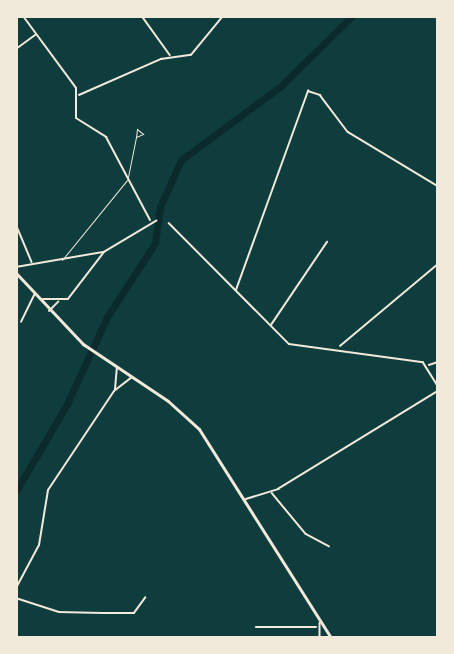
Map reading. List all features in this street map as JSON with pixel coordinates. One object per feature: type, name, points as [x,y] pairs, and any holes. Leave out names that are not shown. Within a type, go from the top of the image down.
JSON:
[{"type":"main road","points":[[16,273],[49,311],[83,344],[132,376],[199,429],[246,499],[331,638]]},
{"type":"street","points":[[23,16],[79,94],[76,118],[106,136],[114,158],[130,175],[150,219],[156,221]]},
{"type":"street","points":[[142,16],[170,56]]},
{"type":"street","points":[[79,94],[170,56],[191,55],[223,16]]},
{"type":"street","points":[[16,49],[37,34]]},
{"type":"street","points":[[236,290],[308,91],[320,94],[348,132],[438,186]]},
{"type":"street","points":[[49,311],[90,275],[104,252],[150,219]]},
{"type":"street","points":[[169,223],[292,346],[340,348],[429,365],[438,362]]},
{"type":"street","points":[[16,224],[33,263]]},
{"type":"street","points":[[270,326],[327,242]]},
{"type":"street","points":[[16,267],[104,252]]},
{"type":"street","points":[[340,348],[438,264]]},
{"type":"street","points":[[21,322],[35,294]]},
{"type":"street","points":[[40,300],[58,302]]},
{"type":"street","points":[[429,365],[438,386]]},
{"type":"street","points":[[114,392],[117,368]]},
{"type":"street","points":[[16,588],[39,545],[48,490],[114,392],[132,376]]},
{"type":"street","points":[[246,499],[272,492],[438,391]]},
{"type":"street","points":[[272,492],[306,534],[329,546]]},
{"type":"street","points":[[16,598],[62,613],[102,614],[135,613],[145,598]]},
{"type":"street","points":[[256,627],[316,627],[321,623]]},
{"type":"street","points":[[316,627],[320,638]]},
{"type":"lane","points":[[62,260],[92,230],[130,175],[136,137]]},
{"type":"waterway","points":[[16,491],[67,404],[107,317],[155,243],[160,207],[181,160],[281,86],[352,16]]}]
